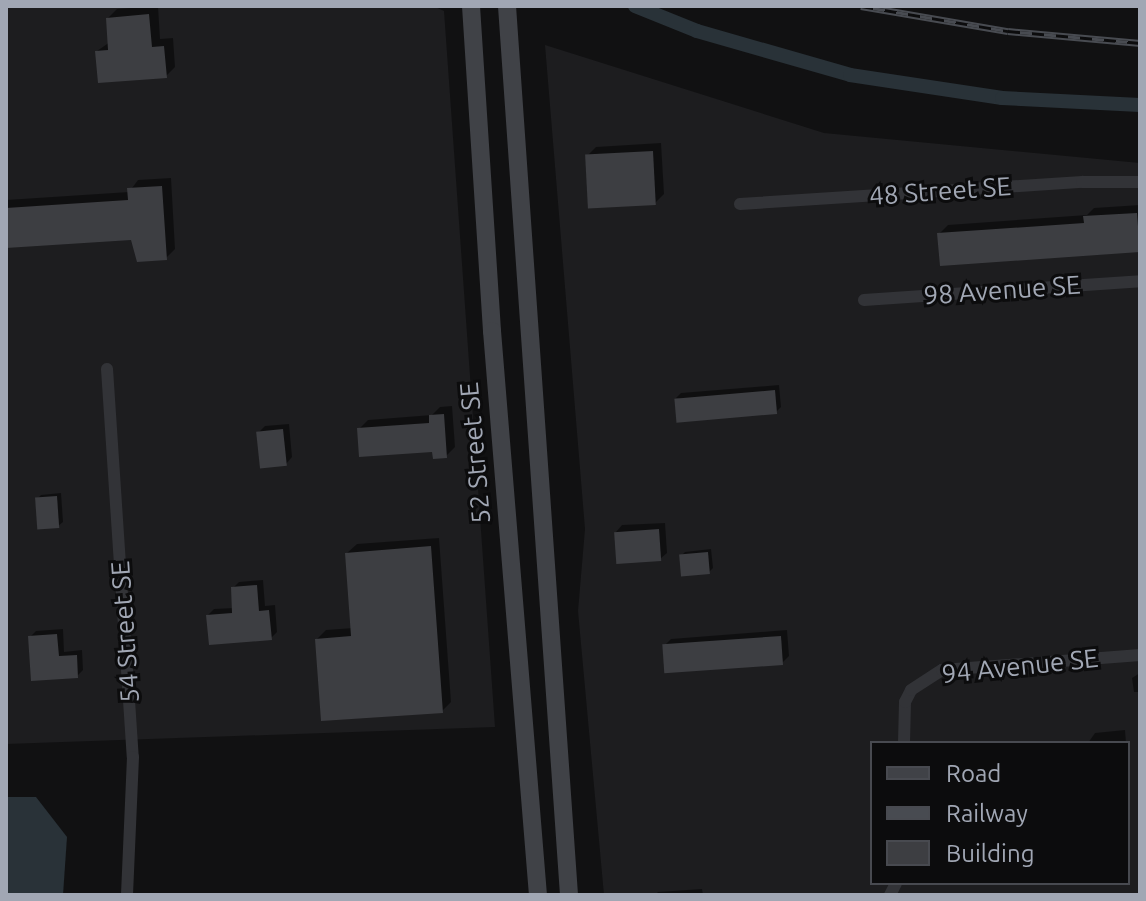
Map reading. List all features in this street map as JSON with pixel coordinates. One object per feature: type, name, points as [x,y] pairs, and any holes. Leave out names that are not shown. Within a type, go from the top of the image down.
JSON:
[{"type":"main road","name":"52 Street SE","points":[[471,6],[492,331],[538,895]]},
{"type":"main road","points":[[507,6],[532,329],[569,895]]},
{"type":"street","name":"48 Street SE","points":[[740,204],[1082,182],[1140,182]]},
{"type":"street","name":"98 Avenue SE","points":[[864,300],[1140,281]]},
{"type":"street","name":"54 Street SE","points":[[107,369],[133,757],[127,895]]},
{"type":"street","name":"94 Avenue SE","points":[[904,741],[905,702],[911,690],[942,670],[1140,655]]},
{"type":"shaded area","points":[[6,6],[433,6],[444,11],[495,727],[6,744]]},
{"type":"shaded area","points":[[545,45],[824,133],[1140,163],[1140,895],[604,895],[578,611],[585,529]]},
{"type":"shaded area","points":[[6,797],[36,797],[67,837],[63,895],[6,895]]},
{"type":"building","points":[[149,14],[152,47],[164,46],[167,78],[98,83],[95,51],[108,50],[106,18]]},
{"type":"building","points":[[653,151],[656,205],[588,208],[585,155]]},
{"type":"building","points":[[162,186],[167,260],[137,262],[131,240],[6,248],[6,208],[128,200],[127,188]]},
{"type":"building","points":[[1137,213],[1140,252],[940,266],[937,233],[1084,223],[1083,216]]},
{"type":"building","points":[[775,390],[777,414],[676,423],[674,399]]},
{"type":"building","points":[[444,414],[447,458],[433,459],[432,452],[359,457],[357,428],[429,423],[429,415]]},
{"type":"building","points":[[283,429],[287,466],[260,469],[256,432]]},
{"type":"building","points":[[57,496],[59,528],[37,529],[35,498]]},
{"type":"building","points":[[659,529],[661,561],[616,564],[614,532]]},
{"type":"building","points":[[431,546],[443,713],[321,721],[315,639],[351,636],[345,553]]},
{"type":"building","points":[[708,552],[710,574],[681,576],[679,555]]},
{"type":"building","points":[[257,585],[259,611],[269,610],[272,640],[209,645],[206,615],[232,613],[231,587]]},
{"type":"building","points":[[57,634],[59,656],[77,655],[78,678],[31,681],[28,636]]},
{"type":"building","points":[[781,636],[783,665],[664,673],[662,644]]},
{"type":"waterway","points":[[635,6],[697,31],[850,75],[1002,98],[1140,105]]},
{"type":"railway","points":[[861,6],[1008,31],[1140,43]]}]
